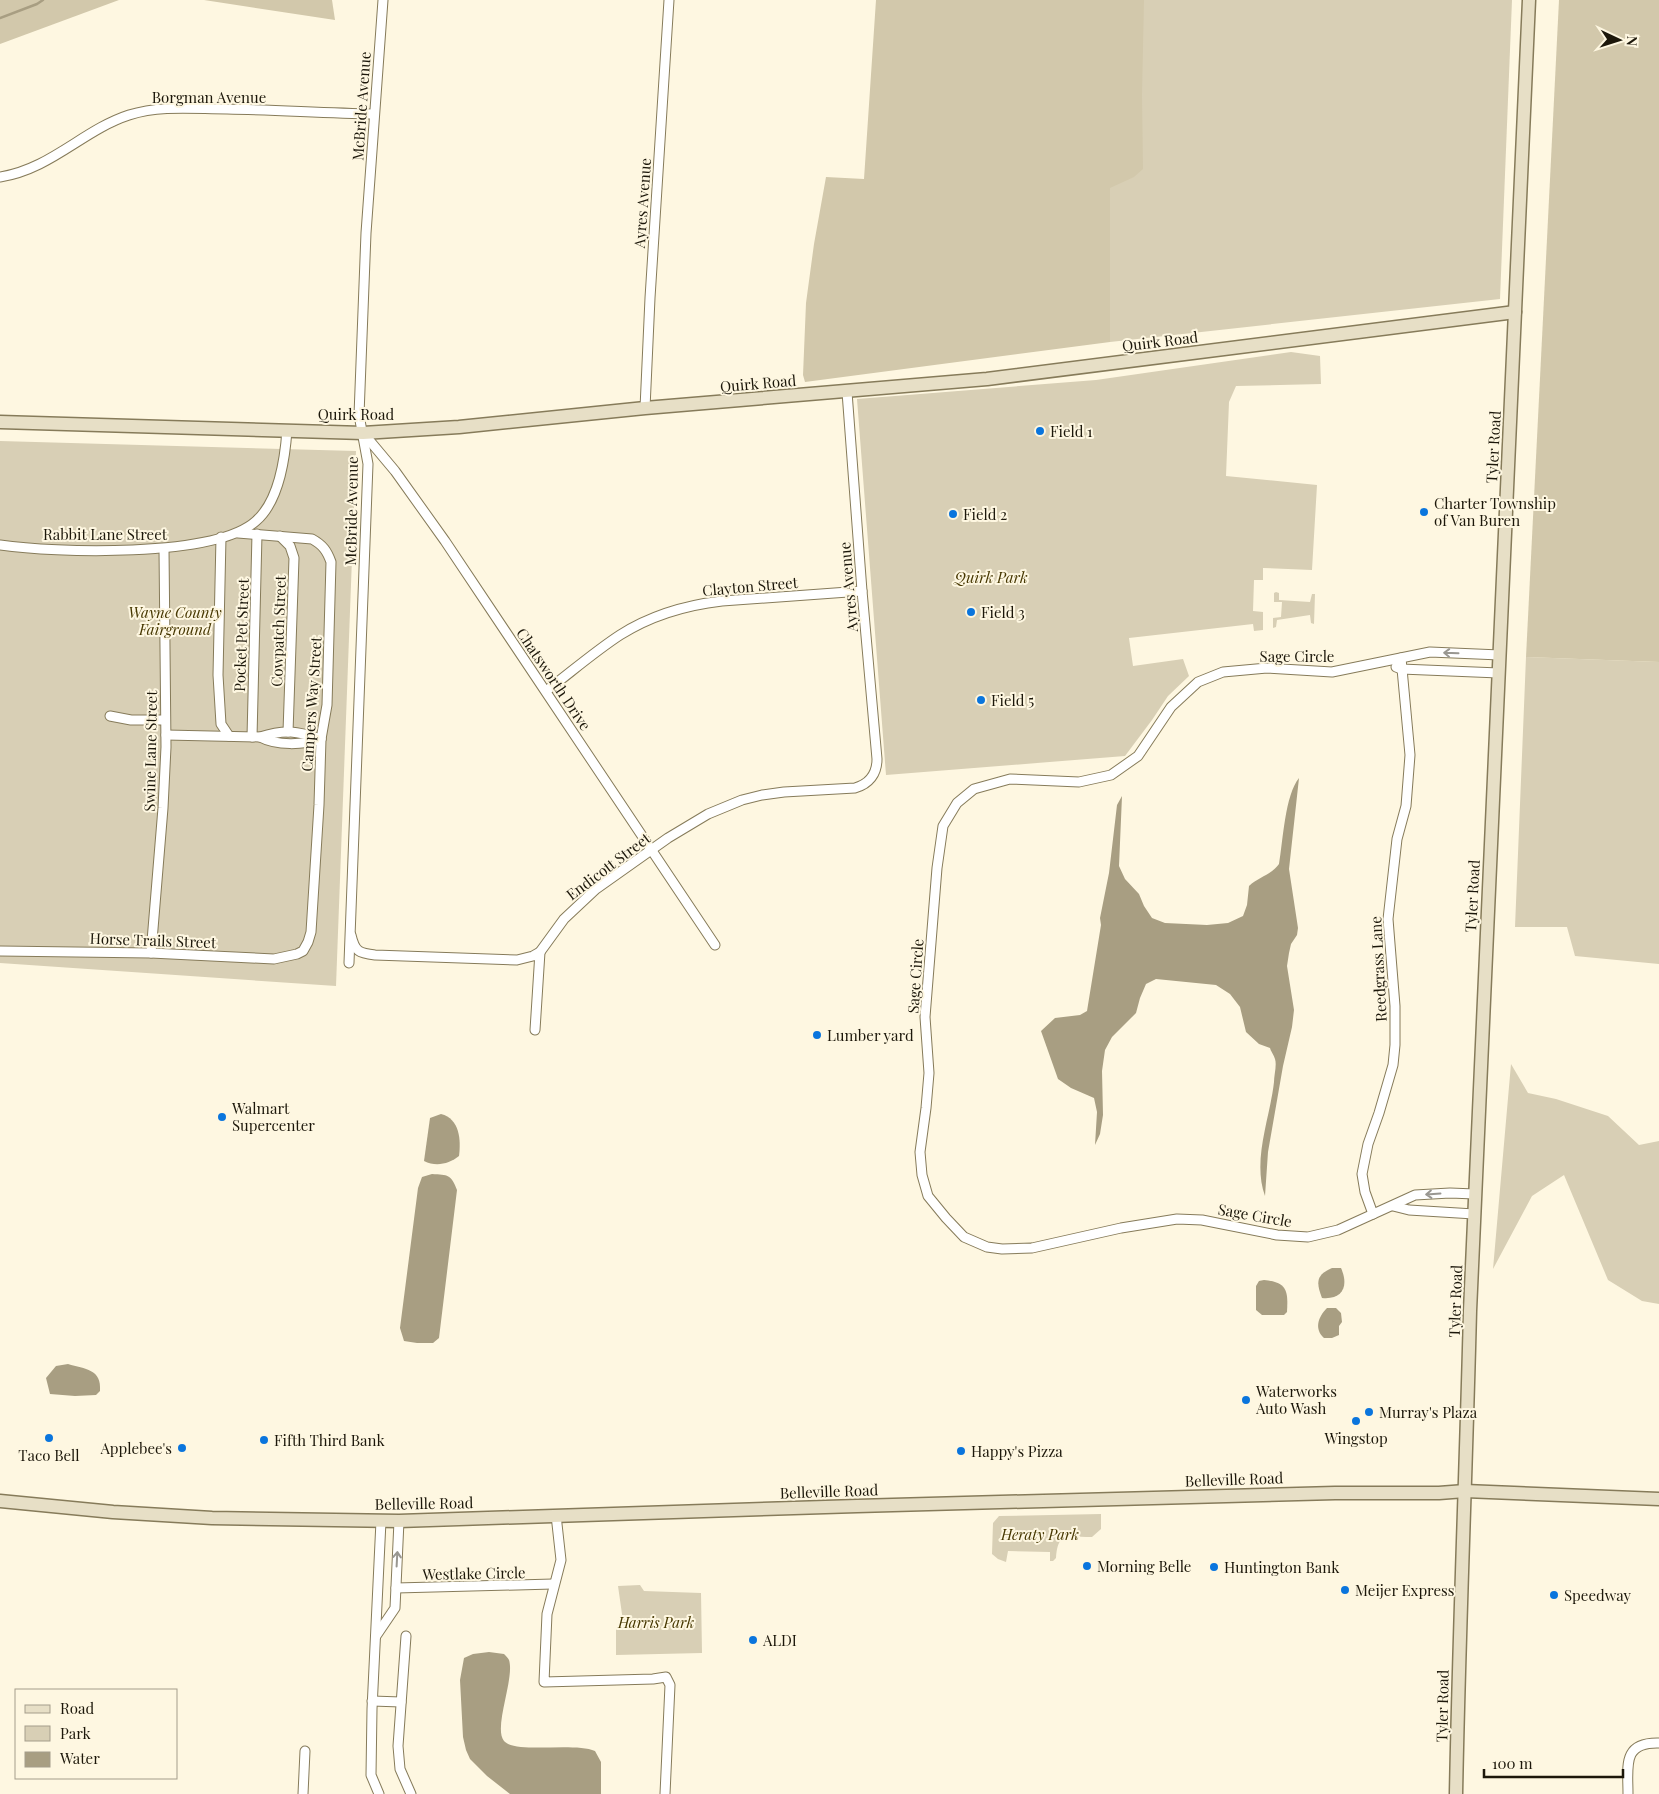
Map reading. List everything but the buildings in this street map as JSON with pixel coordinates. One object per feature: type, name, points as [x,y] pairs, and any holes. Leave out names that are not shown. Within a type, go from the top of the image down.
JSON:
[{"type":"street","name":"McBride Avenue","points":[[349,963],[368,464],[359,415],[362,313],[383,0]]},
{"type":"street","name":"Ayres Avenue","points":[[645,408],[669,0]]},
{"type":"street","name":"Tyler Road","points":[[1456,1794],[1474,1214],[1529,0]]},
{"type":"street","name":"Borgman Avenue","points":[[0,177],[24,171],[44,162],[115,121],[137,113],[157,109],[374,114]]},
{"type":"street","name":"Quirk Road","points":[[0,422],[363,432],[459,427],[645,408],[1006,377],[1515,312]]},
{"type":"street","name":"Ayres Avenue","points":[[847,392],[877,760],[876,770],[871,778]]},
{"type":"street","name":"Rabbit Lane Street","points":[[0,545],[53,549],[164,549],[238,533],[260,517],[272,498],[286,448],[287,430]]},
{"type":"street","name":"Chatsworth Drive","points":[[363,432],[395,471],[446,541],[715,945]]},
{"type":"street","name":"Campers Way Street","points":[[238,533],[312,539],[321,544],[331,562],[327,705],[321,739],[311,932],[303,950]]},
{"type":"street","name":"Pocket Pet Street","points":[[256,737],[258,534]]},
{"type":"street","name":"Cowpatch Street","points":[[280,536],[290,546],[294,558],[288,732]]},
{"type":"street","points":[[221,537],[218,675],[222,724],[229,736]]},
{"type":"street","name":"Swine Lane Street","points":[[151,953],[163,808],[166,735],[164,549]]},
{"type":"street","name":"Clayton Street","points":[[546,691],[620,635],[663,614],[715,601],[862,591]]},
{"type":"street","name":"Sage Circle","points":[[1475,1194],[1415,1195],[1338,1230],[1308,1237],[1277,1235],[1202,1220],[1177,1219],[1121,1228],[1032,1248],[1002,1249],[987,1247],[964,1237],[946,1218],[928,1196],[922,1175],[920,1152],[929,1072],[925,1016],[937,868],[943,826],[956,803],[974,789],[1010,779],[1079,782],[1111,775],[1138,756],[1171,708],[1198,682],[1223,672],[1268,668],[1332,672],[1384,663],[1430,652],[1500,655]]},
{"type":"street","name":"Reedgrass Lane","points":[[1373,1214],[1365,1192],[1362,1174],[1364,1160],[1393,1065],[1395,1006],[1388,918],[1397,839],[1406,806],[1410,755],[1401,658]]},
{"type":"street","name":"Sage Circle","points":[[1384,663],[1401,669],[1499,673]]},
{"type":"street","points":[[110,716],[132,720],[165,720]]},
{"type":"street","points":[[166,735],[256,737],[275,732],[298,732],[321,739]]},
{"type":"street","points":[[256,737],[269,742],[309,743],[321,739]]},
{"type":"street","name":"Endicott Street","points":[[540,952],[564,919],[596,889],[652,849],[708,814],[742,800],[784,792],[855,788],[871,778]]},
{"type":"street","points":[[351,935],[353,946],[359,952],[375,955],[517,960],[540,952]]},
{"type":"street","name":"Horse Trails Street","points":[[0,951],[151,953],[274,959],[290,957],[303,950]]},
{"type":"street","points":[[536,1030],[540,952]]},
{"type":"street","points":[[1393,1206],[1409,1210],[1474,1214]]},
{"type":"street","name":"Belleville Road","points":[[0,1501],[113,1512],[192,1517],[399,1521],[1122,1498],[1465,1491],[1659,1499]]},
{"type":"street","points":[[556,1516],[561,1560],[558,1575],[553,1584],[547,1614],[544,1682],[666,1677],[670,1685],[664,1794]]},
{"type":"street","points":[[368,1794],[378,1791],[371,1776],[372,1701],[381,1521]]},
{"type":"street","points":[[376,1637],[394,1608],[399,1521]]},
{"type":"street","name":"Westlake Circle","points":[[396,1588],[553,1584]]},
{"type":"street","points":[[406,1636],[399,1758],[400,1769],[411,1794]]},
{"type":"street","points":[[372,1701],[401,1702]]},
{"type":"street","points":[[1628,1794],[1630,1756],[1638,1746],[1648,1743],[1659,1743]]},
{"type":"street","points":[[304,1794],[305,1751]]},
{"type":"green space","points":[[1132,0],[1512,0],[1500,299],[1110,342],[1102,185]]},
{"type":"green space","name":"Quirk Park","points":[[1291,352],[1320,356],[1321,384],[1236,386],[1229,402],[1226,476],[1317,485],[1312,570],[1263,568],[1263,580],[1254,580],[1253,611],[1263,612],[1263,630],[1254,631],[1253,624],[1129,638],[1133,666],[1183,659],[1189,676],[1168,696],[1125,756],[886,775],[857,399],[1096,380]]},
{"type":"green space","name":"Wayne County Fairground","points":[[0,441],[356,451],[336,986],[0,963]]},
{"type":"green space","points":[[1274,593],[1279,593],[1279,600],[1310,602],[1312,594],[1315,594],[1314,624],[1311,623],[1310,615],[1277,620],[1276,627],[1273,628],[1273,618],[1281,617],[1282,602],[1274,602]]},
{"type":"green space","points":[[1526,657],[1659,662],[1659,964],[1575,956],[1567,927],[1515,927]]},
{"type":"green space","points":[[1511,1064],[1528,1093],[1556,1099],[1608,1116],[1639,1145],[1659,1141],[1659,1304],[1642,1301],[1608,1280],[1564,1175],[1532,1196],[1493,1269]]},
{"type":"green space","name":"Heraty Park","points":[[1101,1514],[1101,1529],[1092,1537],[1071,1536],[1062,1539],[1057,1549],[1056,1558],[1053,1561],[1050,1561],[1050,1552],[1008,1551],[1006,1562],[992,1554],[993,1523],[999,1516]]},
{"type":"green space","name":"Harris Park","points":[[640,1585],[644,1591],[701,1593],[702,1653],[616,1655],[616,1629],[624,1628],[618,1586]]},
{"type":"shaded area","points":[[0,0],[119,0],[0,44]]},
{"type":"shaded area","points":[[204,0],[332,0],[335,20]]},
{"type":"shaded area","points":[[876,0],[1144,0],[1143,169],[1134,177],[1110,188],[1110,342],[805,382],[803,375],[806,303],[826,177],[864,179]]},
{"type":"shaded area","points":[[1559,0],[1659,0],[1659,662],[1526,657]]},
{"type":"water","points":[[1299,778],[1289,869],[1298,928],[1297,935],[1291,944],[1287,966],[1294,1010],[1268,1152],[1265,1196],[1261,1182],[1261,1154],[1272,1096],[1276,1067],[1275,1059],[1270,1048],[1259,1044],[1246,1032],[1240,1007],[1230,994],[1216,985],[1156,979],[1146,984],[1136,1013],[1112,1037],[1105,1050],[1102,1071],[1103,1115],[1100,1134],[1095,1145],[1097,1112],[1094,1098],[1071,1088],[1058,1079],[1041,1031],[1055,1018],[1080,1015],[1087,1011],[1101,925],[1100,918],[1109,873],[1117,805],[1122,796],[1119,866],[1125,879],[1139,894],[1152,918],[1165,923],[1207,925],[1228,923],[1243,916],[1247,905],[1249,886],[1272,871],[1279,864],[1288,807],[1294,786]]},
{"type":"water","points":[[441,1114],[452,1120],[456,1125],[460,1143],[459,1156],[447,1163],[433,1164],[424,1161],[430,1118]]},
{"type":"water","points":[[432,1174],[448,1176],[453,1181],[457,1190],[439,1338],[433,1343],[417,1343],[404,1341],[400,1328],[418,1188],[422,1177]]},
{"type":"water","points":[[1332,1268],[1341,1268],[1344,1286],[1335,1297],[1322,1298],[1318,1283],[1320,1276]]},
{"type":"water","points":[[1264,1280],[1278,1283],[1285,1289],[1287,1312],[1284,1315],[1262,1315],[1256,1310],[1256,1286],[1259,1281]]},
{"type":"water","points":[[1327,1308],[1336,1308],[1341,1313],[1342,1322],[1339,1326],[1339,1335],[1332,1338],[1324,1338],[1318,1327],[1319,1319]]},
{"type":"water","points":[[68,1364],[86,1369],[95,1374],[100,1384],[100,1391],[96,1395],[50,1394],[46,1378],[56,1366]]},
{"type":"water","points":[[489,1652],[504,1654],[509,1660],[509,1678],[501,1725],[501,1735],[504,1741],[510,1745],[520,1747],[573,1747],[595,1751],[601,1762],[601,1794],[510,1794],[487,1776],[470,1759],[463,1737],[460,1680],[464,1658],[473,1654]]},
{"type":"waterway","points":[[0,18],[43,0]]},
{"type":"place","name":"Field 1","points":[[1040,431]]},
{"type":"place","name":"Charter Township of Van Buren","points":[[1424,512]]},
{"type":"place","name":"Field 2","points":[[953,514]]},
{"type":"place","name":"Field 3","points":[[971,612]]},
{"type":"place","name":"Field 5","points":[[981,700]]},
{"type":"place","name":"Lumber yard","points":[[817,1035]]},
{"type":"place","name":"Walmart Supercenter","points":[[222,1117]]},
{"type":"place","name":"Waterworks Auto Wash","points":[[1246,1400]]},
{"type":"place","name":"Murray's Plaza","points":[[1369,1412]]},
{"type":"place","name":"Wingstop","points":[[1356,1421]]},
{"type":"place","name":"Taco Bell","points":[[49,1438]]},
{"type":"place","name":"Fifth Third Bank","points":[[264,1440]]},
{"type":"place","name":"Applebee's","points":[[182,1448]]},
{"type":"place","name":"Happy's Pizza","points":[[961,1451]]},
{"type":"place","name":"Morning Belle","points":[[1087,1566]]},
{"type":"place","name":"Huntington Bank","points":[[1214,1567]]},
{"type":"place","name":"Meijer Express","points":[[1345,1590]]},
{"type":"place","name":"Speedway","points":[[1554,1595]]},
{"type":"place","name":"ALDI","points":[[753,1640]]}]
